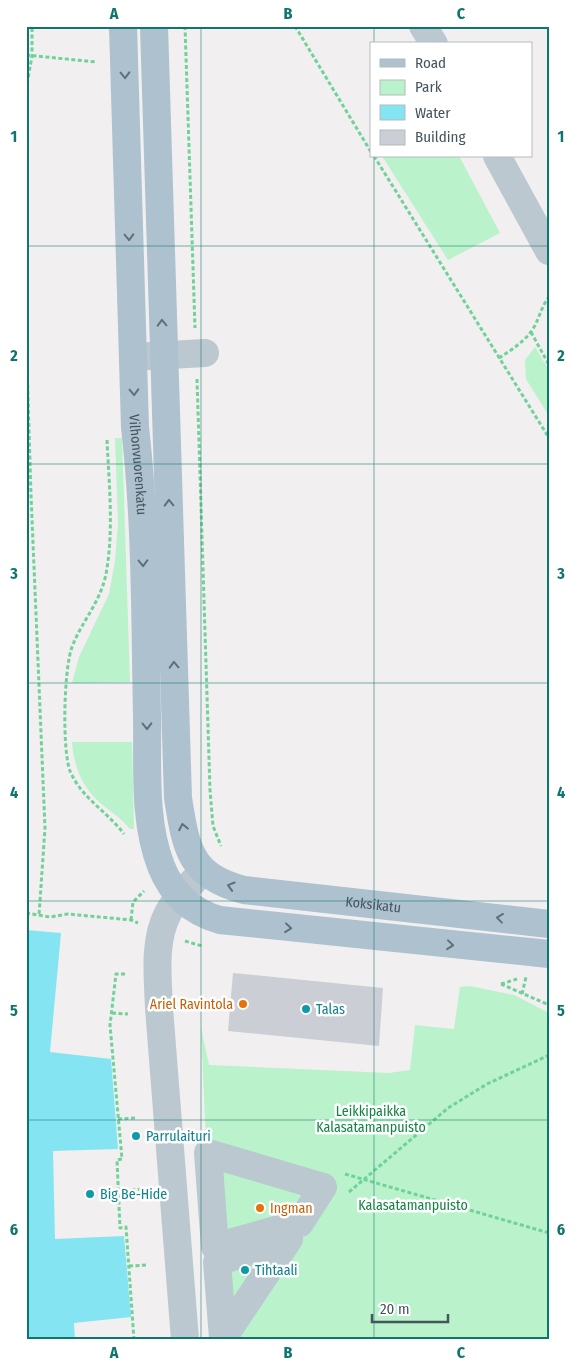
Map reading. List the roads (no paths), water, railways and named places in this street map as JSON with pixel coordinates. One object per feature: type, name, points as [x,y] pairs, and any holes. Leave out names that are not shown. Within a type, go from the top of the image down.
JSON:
[{"type":"main road","name":"Vilhonvuorenkatu","points":[[123,26],[135,427],[141,483],[151,820],[153,839],[161,866],[179,897]]},
{"type":"main road","name":"Vilhonvuorenkatu","points":[[154,26],[178,798],[186,840],[194,859],[203,871]]},
{"type":"main road","name":"Koksikatu","points":[[203,871],[216,881],[244,890],[549,924]]},
{"type":"main road","points":[[179,897],[191,908],[206,916],[239,924],[549,954]]},
{"type":"street","points":[[423,26],[433,42]]},
{"type":"street","points":[[498,158],[549,251]]},
{"type":"street","points":[[133,357],[200,353]]},
{"type":"street","points":[[185,1340],[159,1008],[157,959],[160,932],[168,912],[203,871]]},
{"type":"water","points":[[26,930],[61,933],[50,1052],[111,1059],[118,1149],[53,1151],[55,1239],[124,1236],[131,1317],[74,1323],[75,1340],[26,1340]]},
{"type":"place","name":"Ariel Ravintola","points":[[243,1004]]},
{"type":"place","name":"Talas","points":[[306,1009]]},
{"type":"place","name":"Parrulaituri","points":[[136,1136]]},
{"type":"place","name":"Big Be-Hide","points":[[90,1194]]},
{"type":"place","name":"Ingman","points":[[260,1208]]},
{"type":"place","name":"Tihtaali","points":[[245,1270]]},
{"type":"park label","name":"Leikkipaikka Kalasatamanpuisto","points":[[371,1120]]},
{"type":"park label","name":"Kalasatamanpuisto","points":[[413,1205]]}]
